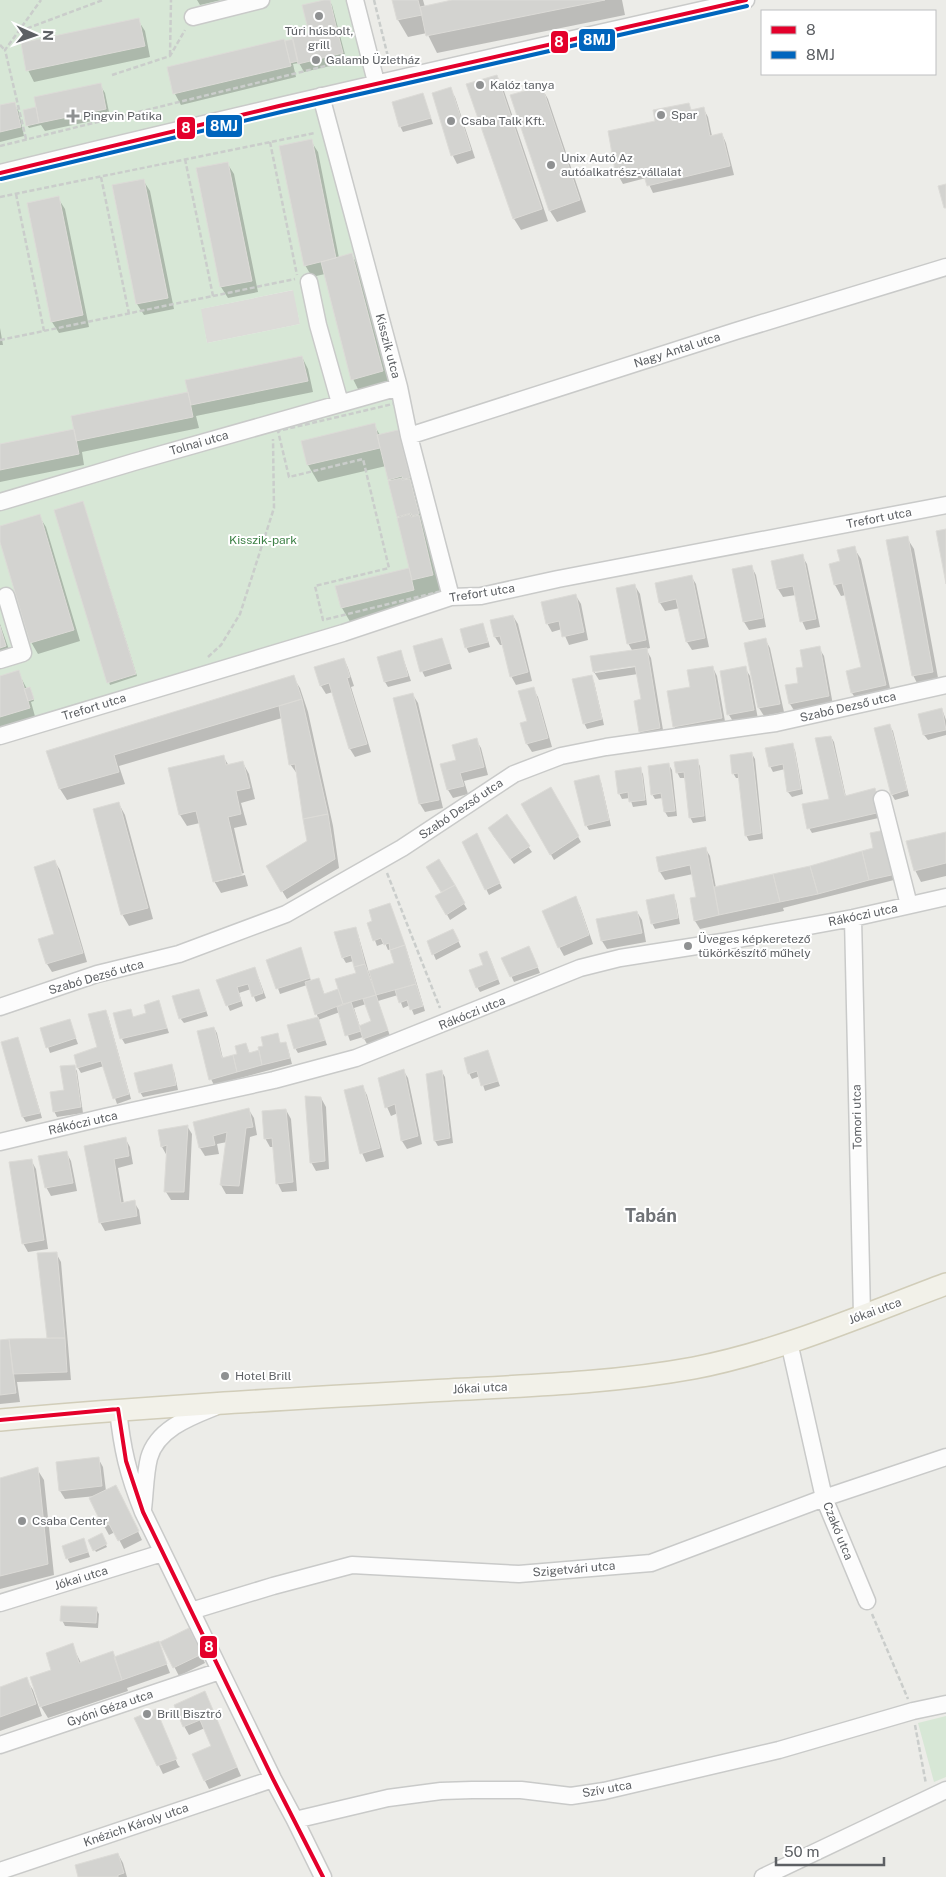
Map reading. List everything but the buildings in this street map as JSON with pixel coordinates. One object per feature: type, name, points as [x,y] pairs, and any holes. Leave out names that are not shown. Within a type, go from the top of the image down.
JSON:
[{"type":"main road","name":"Jókai utca","points":[[0,1420],[118,1409],[553,1384],[645,1376],[741,1357],[789,1342],[946,1284]]},
{"type":"street","points":[[193,18],[261,0]]},
{"type":"street","points":[[355,0],[376,82]]},
{"type":"street","points":[[0,173],[376,82],[582,38],[694,6],[746,0]]},
{"type":"street","name":"Kisszik utca","points":[[321,96],[399,387],[409,436],[451,597]]},
{"type":"street","name":"Nagy Antal utca","points":[[409,436],[727,334],[946,267]]},
{"type":"street","points":[[303,280],[340,403]]},
{"type":"street","name":"Tolnai utca","points":[[0,502],[272,422],[399,387]]},
{"type":"street","name":"Trefort utca","points":[[0,736],[343,632],[451,597],[481,596],[558,579],[946,505]]},
{"type":"street","points":[[0,660],[23,653],[6,596]]},
{"type":"street","name":"Szabó Dezső utca","points":[[0,1007],[97,974],[179,954],[286,914],[402,848],[514,774],[561,756],[606,747],[776,723],[946,685]]},
{"type":"street","points":[[882,799],[909,905]]},
{"type":"street","name":"Rákóczi utca","points":[[0,1142],[274,1080],[347,1060],[446,1023],[580,968],[620,958],[853,918],[946,897]]},
{"type":"street","name":"Tomori utca","points":[[853,918],[862,1315]]},
{"type":"street","name":"Czakó utca","points":[[789,1342],[824,1498],[867,1601]]},
{"type":"street","points":[[142,1512],[149,1457],[161,1437],[180,1422],[224,1403]]},
{"type":"street","points":[[118,1409],[121,1440],[129,1476],[142,1512],[323,1877]]},
{"type":"street","name":"Szigetvári utca","points":[[191,1611],[273,1586],[352,1565],[520,1574],[651,1563],[824,1498],[946,1457]]},
{"type":"street","name":"Jókai utca","points":[[0,1603],[162,1553]]},
{"type":"street","name":"Gyóni Géza utca","points":[[0,1745],[220,1671]]},
{"type":"street","name":"Szív utca","points":[[296,1820],[388,1798],[441,1791],[521,1790],[571,1796],[604,1791],[779,1750],[913,1711],[946,1704]]},
{"type":"street","name":"Knézich Károly utca","points":[[0,1871],[273,1779]]},
{"type":"street","points":[[763,1877],[946,1790]]},
{"type":"path","points":[[5,50],[41,0]]},
{"type":"path","points":[[18,31],[103,0]]},
{"type":"path","points":[[170,56],[171,0]]},
{"type":"path","points":[[374,0],[394,78]]},
{"type":"path","points":[[112,75],[170,56],[193,18]]},
{"type":"path","points":[[0,44],[5,50],[26,139]]},
{"type":"path","points":[[0,146],[355,59],[353,50]]},
{"type":"path","points":[[0,197],[323,131]]},
{"type":"path","points":[[270,142],[303,280]]},
{"type":"path","points":[[0,340],[213,296],[185,159]]},
{"type":"path","points":[[101,177],[129,314]]},
{"type":"path","points":[[16,194],[44,331]]},
{"type":"path","points":[[397,403],[442,591],[323,620],[315,586],[388,568],[384,550],[362,460],[289,477],[278,431],[397,403]]},
{"type":"path","points":[[183,680],[221,645],[240,614],[274,508],[272,422]]},
{"type":"path","points":[[382,860],[446,1023]]},
{"type":"path","points":[[867,1601],[913,1711],[928,1798]]},
{"type":"shaded area","points":[[294,290],[300,324],[207,343],[200,309]]},
{"type":"green space","points":[[0,0],[352,0],[372,80],[0,170]]},
{"type":"green space","points":[[318,101],[392,384],[0,496],[0,470],[76,441],[191,405],[307,381],[302,356],[186,380],[188,392],[71,416],[74,429],[0,444],[0,176]],"holes":[[[280,146],[336,258],[352,254],[383,371],[351,379],[321,262],[304,265]],[[228,162],[252,280],[220,287],[196,169]],[[144,179],[168,298],[136,304],[112,186]],[[58,196],[83,315],[51,322],[27,203]],[[293,290],[300,324],[207,343],[201,309]]]},
{"type":"green space","name":"Kisszik-park","points":[[397,390],[448,594],[0,732],[0,504]]},
{"type":"green space","points":[[946,1716],[946,1777],[934,1782],[918,1723]]},
{"type":"transit line","name":"8","points":[[0,173],[279,106],[746,0]]},
{"type":"transit line","name":"8MJ","points":[[1,179],[281,112],[747,6]]},
{"type":"transit line","name":"8","points":[[118,1409],[126,1461],[143,1512],[323,1877]]},
{"type":"transit line","name":"8","points":[[0,1420],[118,1409]]},
{"type":"place","name":"Túri húsbolt, grill","points":[[319,16]]},
{"type":"place","name":"Galamb Üzletház","points":[[316,60]]},
{"type":"place","name":"Kalóz tanya","points":[[480,85]]},
{"type":"place","name":"Spar","points":[[661,115]]},
{"type":"place","name":"Pingvin Patika","points":[[73,116]]},
{"type":"place","name":"Csaba Talk Kft.","points":[[451,121]]},
{"type":"place","name":"Unix Autó Az autóalkatrész-vállalat","points":[[551,165]]},
{"type":"place","name":"Üveges képkeretező tükörkészítő műhely","points":[[688,946]]},
{"type":"place","name":"Hotel Brill","points":[[225,1376]]},
{"type":"place","name":"Csaba Center","points":[[22,1521]]},
{"type":"place","name":"Brill Bisztró","points":[[147,1714]]},
{"type":"district","name":"Tabán","points":[[651,1215]]}]
